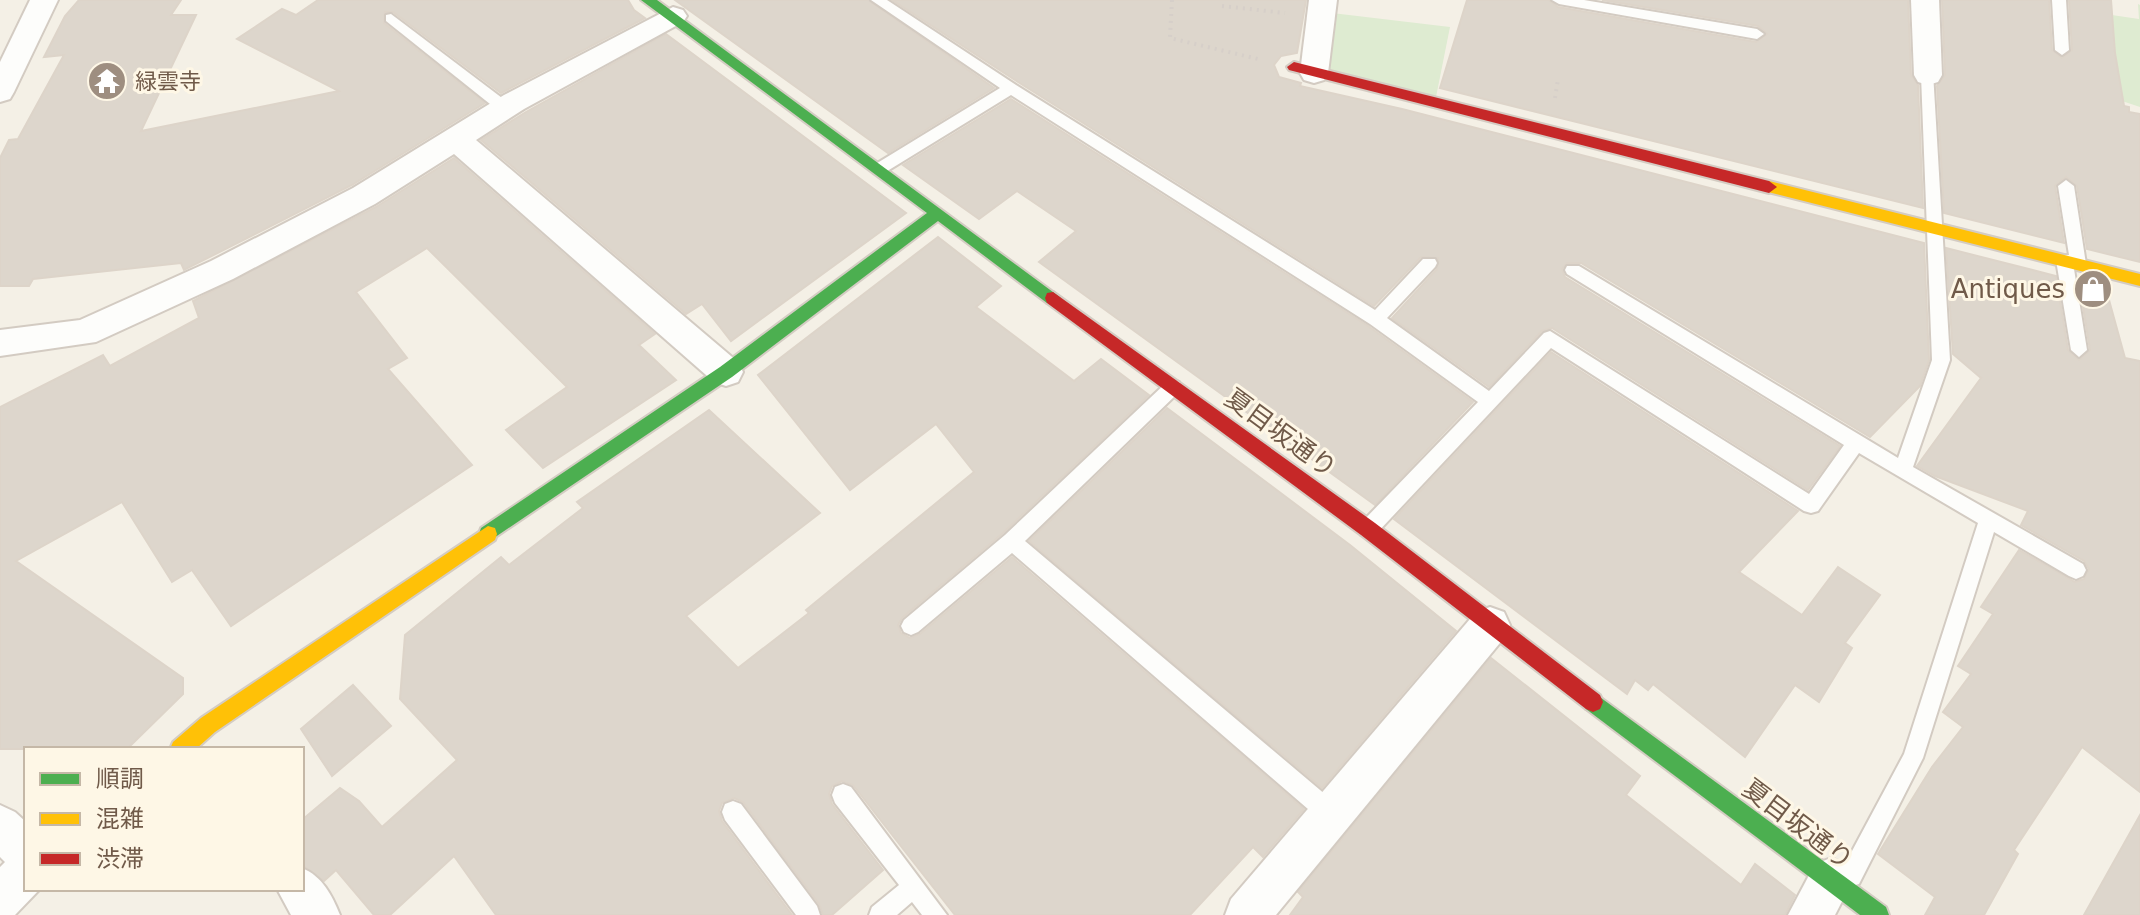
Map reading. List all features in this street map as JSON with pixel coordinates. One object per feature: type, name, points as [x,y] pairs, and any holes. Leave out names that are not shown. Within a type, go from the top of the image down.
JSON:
[{"type":"street","points":[[0,92],[44,0]]},
{"type":"street","points":[[1323,0],[1304,70],[2140,280]]},
{"type":"street","points":[[1925,0],[1928,75]]},
{"type":"street","points":[[0,343],[84,333],[222,270],[351,203],[660,8]]},
{"type":"street","name":"夏目坂通り","points":[[660,8],[1368,529],[1490,625],[1820,898],[1878,915]]},
{"type":"street","points":[[456,139],[726,372]]},
{"type":"street","points":[[189,746],[221,716],[726,372],[938,213]]},
{"type":"street","points":[[1247,915],[1490,625]]},
{"type":"street","points":[[0,827],[24,849]]},
{"type":"street","points":[[0,899],[24,874]]},
{"type":"street","points":[[300,891],[318,915]]},
{"type":"lane","points":[[878,0],[1376,319],[1491,402]]},
{"type":"lane","points":[[1559,0],[1757,34]]},
{"type":"lane","points":[[2059,0],[2062,50]]},
{"type":"lane","points":[[391,18],[505,108]]},
{"type":"lane","points":[[1903,471],[1941,360],[1928,75]]},
{"type":"lane","points":[[879,169],[1011,88]]},
{"type":"lane","points":[[2066,186],[2079,350]]},
{"type":"lane","points":[[1376,319],[1429,263]]},
{"type":"lane","points":[[1573,270],[1856,443],[2076,570]]},
{"type":"lane","points":[[1368,529],[1550,338],[1811,505],[1856,443]]},
{"type":"lane","points":[[911,626],[1012,541],[1173,387]]},
{"type":"lane","points":[[1820,898],[1851,876],[1913,758],[1988,520]]},
{"type":"lane","points":[[1012,541],[1331,814]]},
{"type":"lane","points":[[843,795],[936,915]]},
{"type":"lane","points":[[733,812],[813,915]]},
{"type":"lane","points":[[880,915],[914,886]]},
{"type":"path","points":[[1172,0],[1170,38],[1304,70]]},
{"type":"path","points":[[1222,6],[1295,14]]},
{"type":"green space","points":[[2140,5],[2140,107],[2116,99],[2105,14],[2139,19]]},
{"type":"green space","points":[[1332,13],[1450,27],[1436,97],[1326,70]]},
{"type":"building","points":[[79,0],[181,0],[171,15],[196,15],[141,131],[339,91],[237,39],[282,9],[296,15],[318,0],[628,0],[634,10],[645,18],[501,93],[393,12],[385,12],[384,23],[485,103],[352,185],[184,270],[181,263],[33,279],[29,286],[0,286],[0,158],[9,140],[18,139],[64,55],[44,57],[65,16]]},
{"type":"building","points":[[675,0],[868,0],[994,88],[888,153]]},
{"type":"building","points":[[892,0],[1306,0],[1297,53],[1281,56],[1274,65],[1279,77],[1301,83],[1300,86],[1402,109],[1924,243],[1929,360],[1920,386],[1870,437],[1581,263],[1567,263],[1562,269],[1565,277],[1840,446],[1808,490],[1552,328],[1542,331],[1489,387],[1392,318],[1437,269],[1438,258],[1421,257],[1374,306]]},
{"type":"building","points":[[1467,0],[1549,0],[1558,7],[1756,42],[1767,34],[1758,26],[1602,0],[1908,0],[1911,75],[1918,85],[1923,208],[1440,88]]},
{"type":"building","points":[[1942,0],[2049,0],[2052,50],[2062,58],[2072,50],[2069,0],[2111,0],[2115,53],[2124,106],[2129,107],[2129,112],[2140,114],[2140,262],[2087,249],[2077,186],[2066,177],[2055,186],[2064,243],[1944,213],[1937,86],[1945,75]]},
{"type":"building","points":[[666,34],[906,213],[731,341],[702,304],[686,314],[481,140]]},
{"type":"building","points":[[1011,99],[1368,326],[1473,402],[1375,505],[1039,262],[1076,231],[1017,191],[979,219],[903,165]]},
{"type":"building","points":[[454,158],[655,334],[639,345],[676,380],[543,468],[506,430],[567,387],[427,248],[356,292],[407,358],[388,369],[472,465],[231,626],[192,570],[172,582],[122,502],[16,561],[183,678],[183,694],[129,747],[0,749],[0,407],[103,355],[110,366],[199,318],[193,301],[376,207]]},
{"type":"building","points":[[938,237],[1001,286],[976,307],[1074,381],[1101,359],[1149,395],[1003,533],[902,618],[898,625],[901,633],[910,638],[920,634],[1012,557],[1304,809],[1263,857],[1253,847],[1190,915],[955,915],[853,785],[842,781],[832,786],[829,794],[832,804],[883,870],[832,915],[823,915],[819,904],[743,802],[734,798],[722,803],[719,811],[722,821],[792,915],[496,915],[454,856],[390,915],[374,915],[336,870],[324,881],[304,866],[304,818],[340,788],[359,801],[382,827],[457,760],[400,699],[405,635],[501,557],[509,565],[583,508],[577,502],[709,410],[820,513],[686,616],[738,668],[809,613],[806,610],[974,472],[936,424],[850,490],[758,375]]},
{"type":"building","points":[[1946,248],[2056,276],[2068,350],[2079,360],[2090,350],[2079,282],[2106,289],[2125,358],[2140,361],[2140,792],[2082,747],[2014,850],[2018,854],[1984,915],[1925,915],[1935,897],[1878,854],[1932,767],[1963,727],[1943,712],[1971,674],[1958,666],[1993,614],[1981,607],[2019,550],[2075,582],[2084,579],[2089,569],[2084,561],[2021,525],[2028,511],[1935,476],[1917,466],[1981,378],[1953,354]]},
{"type":"building","points":[[1551,352],[1798,511],[1739,572],[1802,615],[1838,567],[1880,595],[1845,643],[1852,648],[1819,702],[1795,685],[1745,757],[1653,684],[1648,690],[1635,680],[1627,694],[1394,519]]},
{"type":"building","points":[[1167,408],[1350,545],[1456,631],[1322,788],[1029,541]]},
{"type":"building","points":[[1491,658],[1640,776],[1626,795],[1741,885],[1755,864],[1795,895],[1785,915],[1290,915],[1303,897],[1298,892]]},
{"type":"building","points":[[353,685],[391,726],[332,776],[301,729]]},
{"type":"building","points":[[2140,815],[2140,915],[2084,915]]},
{"type":"traffic: fast","points":[[648,0],[1053,298]]},
{"type":"traffic: fast","points":[[488,534],[726,372],[938,213]]},
{"type":"traffic: fast","points":[[1593,702],[1878,915]]},
{"type":"traffic: slow","points":[[1769,187],[2140,280]]},
{"type":"traffic: slow","points":[[182,747],[208,725],[488,534]]},
{"type":"traffic: jam","points":[[1294,67],[1769,187]]},
{"type":"traffic: jam","points":[[1053,298],[1368,529],[1593,702]]},
{"type":"place","name":"緑雲寺","points":[[107,81]]},
{"type":"place","name":"Antiques","points":[[2093,289]]}]
